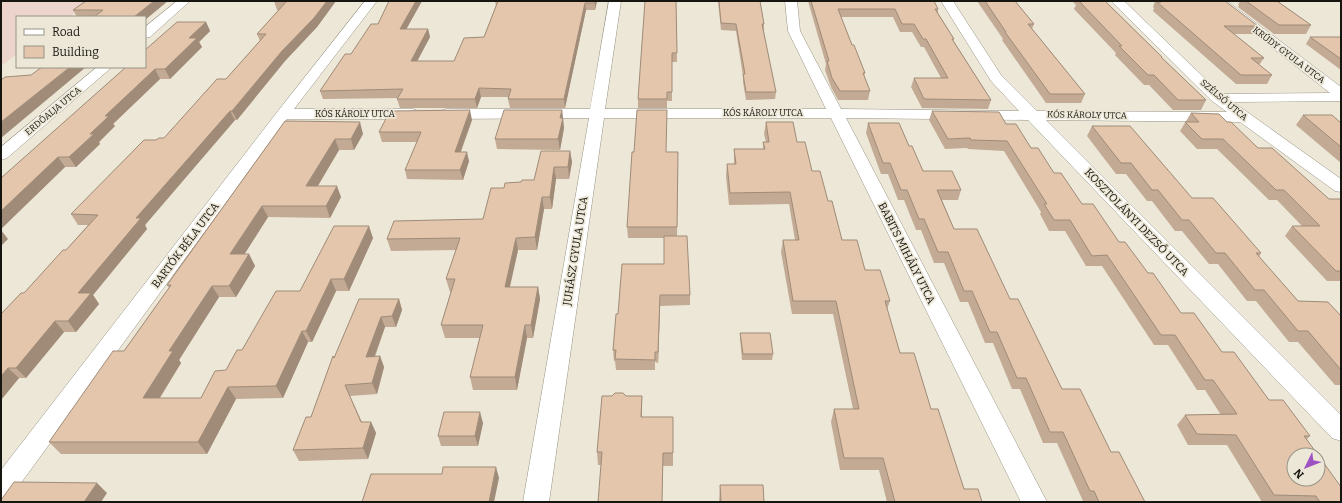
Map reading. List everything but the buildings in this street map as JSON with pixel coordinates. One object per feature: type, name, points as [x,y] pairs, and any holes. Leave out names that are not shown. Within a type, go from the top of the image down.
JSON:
[{"type":"street","points":[[146,33],[184,1]]},
{"type":"street","name":"BARTÓK BÉLA UTCA","points":[[1,490],[283,114],[371,1]]},
{"type":"street","name":"JUHÁSZ GYULA UTCA","points":[[536,502],[615,1]]},
{"type":"street","name":"BABITS MIHÁLY UTCA","points":[[791,1],[794,31],[1034,502]]},
{"type":"street","name":"KOSZTOLÁNYI DEZSŐ UTCA","points":[[947,1],[996,78],[1341,431]]},
{"type":"street","name":"SZÉLSŐ UTCA","points":[[1117,1],[1218,98],[1341,187]]},
{"type":"street","name":"KRÚDY GYULA UTCA","points":[[1219,1],[1341,94]]},
{"type":"street","name":"ERDŐALJA UTCA","points":[[1,155],[105,68]]},
{"type":"street","points":[[1218,98],[1341,97]]},
{"type":"street","name":"KÓS KÁROLY UTCA","points":[[283,114],[835,113],[1243,117]]},
{"type":"shaded area","points":[[1,1],[92,1],[70,16],[16,16],[16,55],[1,66]]}]
